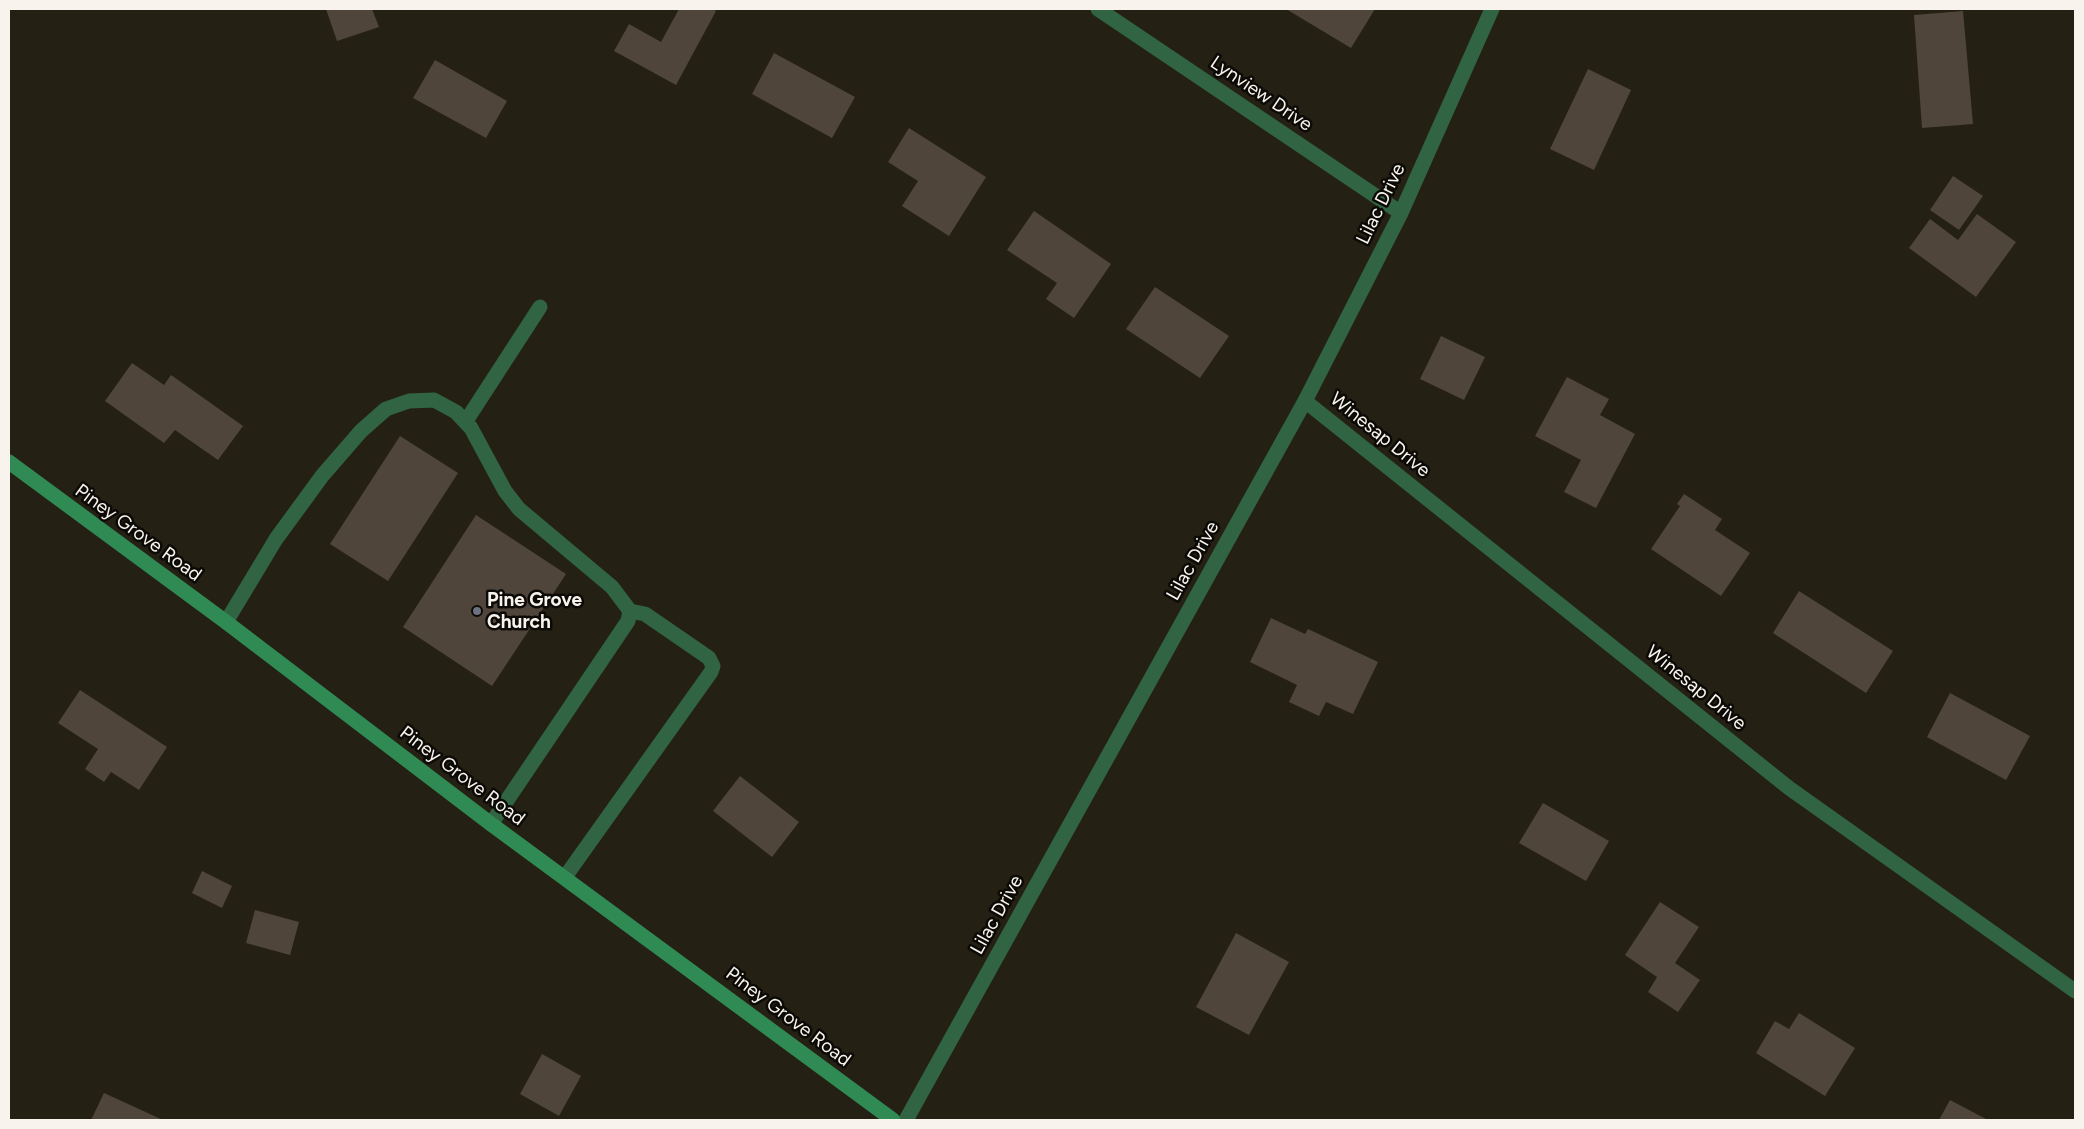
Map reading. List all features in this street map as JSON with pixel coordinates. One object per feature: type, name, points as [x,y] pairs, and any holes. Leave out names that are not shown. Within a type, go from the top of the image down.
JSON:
[{"type":"main road","name":"Piney Grove Road","points":[[9,462],[226,622],[490,824],[893,1120]]},
{"type":"street","name":"Lynview Drive","points":[[1098,9],[1400,212]]},
{"type":"street","name":"Lilac Drive","points":[[906,1120],[1305,401],[1400,212],[1492,9]]},
{"type":"street","points":[[466,421],[540,308]]},
{"type":"street","points":[[226,622],[276,539],[322,476],[361,431],[386,409],[409,401],[434,400],[456,412],[472,428],[505,491],[519,509],[606,582],[630,611],[639,612],[653,620],[709,658],[713,666],[711,672],[564,877]]},
{"type":"street","name":"Winesap Drive","points":[[1305,401],[1789,788],[2075,991]]},
{"type":"street","points":[[490,824],[628,621],[630,611]]},
{"type":"building","points":[[326,9],[372,9],[379,27],[337,41]]},
{"type":"building","points":[[679,9],[712,9],[716,11],[676,85],[614,51],[629,24],[661,42]]},
{"type":"building","points":[[1286,9],[1375,9],[1351,48]]},
{"type":"building","points":[[1963,11],[1973,124],[1922,128],[1914,15]]},
{"type":"building","points":[[774,53],[855,97],[832,138],[752,94]]},
{"type":"building","points":[[435,60],[507,101],[486,138],[413,98]]},
{"type":"building","points":[[1588,69],[1631,90],[1594,170],[1550,149]]},
{"type":"building","points":[[909,128],[986,177],[949,236],[902,206],[918,181],[888,162]]},
{"type":"building","points":[[1953,176],[1983,196],[1959,230],[1930,210]]},
{"type":"building","points":[[1034,211],[1111,264],[1074,318],[1046,299],[1057,283],[1007,250]]},
{"type":"building","points":[[1977,214],[2016,242],[1976,297],[1909,248],[1930,219],[1958,240]]},
{"type":"building","points":[[1155,287],[1229,336],[1200,378],[1126,329]]},
{"type":"building","points":[[1441,336],[1485,357],[1464,400],[1420,379]]},
{"type":"building","points":[[132,363],[164,385],[171,375],[243,426],[218,460],[175,430],[164,443],[105,401]]},
{"type":"building","points":[[1567,377],[1609,399],[1600,415],[1635,434],[1596,508],[1564,492],[1581,460],[1535,436]]},
{"type":"building","points":[[400,436],[458,473],[388,581],[330,544]]},
{"type":"building","points":[[1684,494],[1722,519],[1715,530],[1750,553],[1721,596],[1651,549],[1680,506],[1677,504]]},
{"type":"building","points":[[476,515],[566,574],[492,686],[403,627]]},
{"type":"building","points":[[1799,591],[1893,651],[1866,693],[1773,633]]},
{"type":"building","points":[[1271,618],[1305,634],[1308,629],[1378,662],[1353,714],[1326,702],[1319,716],[1289,702],[1297,685],[1250,662]]},
{"type":"building","points":[[80,690],[167,747],[139,790],[111,772],[104,782],[85,769],[98,749],[58,723]]},
{"type":"building","points":[[1950,693],[2030,736],[2006,780],[1927,737]]},
{"type":"building","points":[[740,776],[799,822],[772,857],[713,811]]},
{"type":"building","points":[[1543,803],[1609,841],[1586,881],[1519,843]]},
{"type":"building","points":[[202,871],[232,886],[222,908],[192,893]]},
{"type":"building","points":[[1660,902],[1699,927],[1675,963],[1700,980],[1678,1012],[1648,992],[1657,977],[1625,955]]},
{"type":"building","points":[[255,910],[299,922],[290,955],[246,943]]},
{"type":"building","points":[[1236,933],[1289,962],[1249,1035],[1196,1007]]},
{"type":"building","points":[[1799,1013],[1855,1048],[1825,1096],[1756,1053],[1775,1021],[1789,1029]]},
{"type":"building","points":[[542,1054],[581,1076],[559,1116],[520,1094]]},
{"type":"building","points":[[104,1093],[163,1120],[91,1120]]},
{"type":"building","points":[[1950,1100],[1988,1120],[1939,1120]]},
{"type":"place","name":"Pine Grove Church","points":[[477,611]]}]
